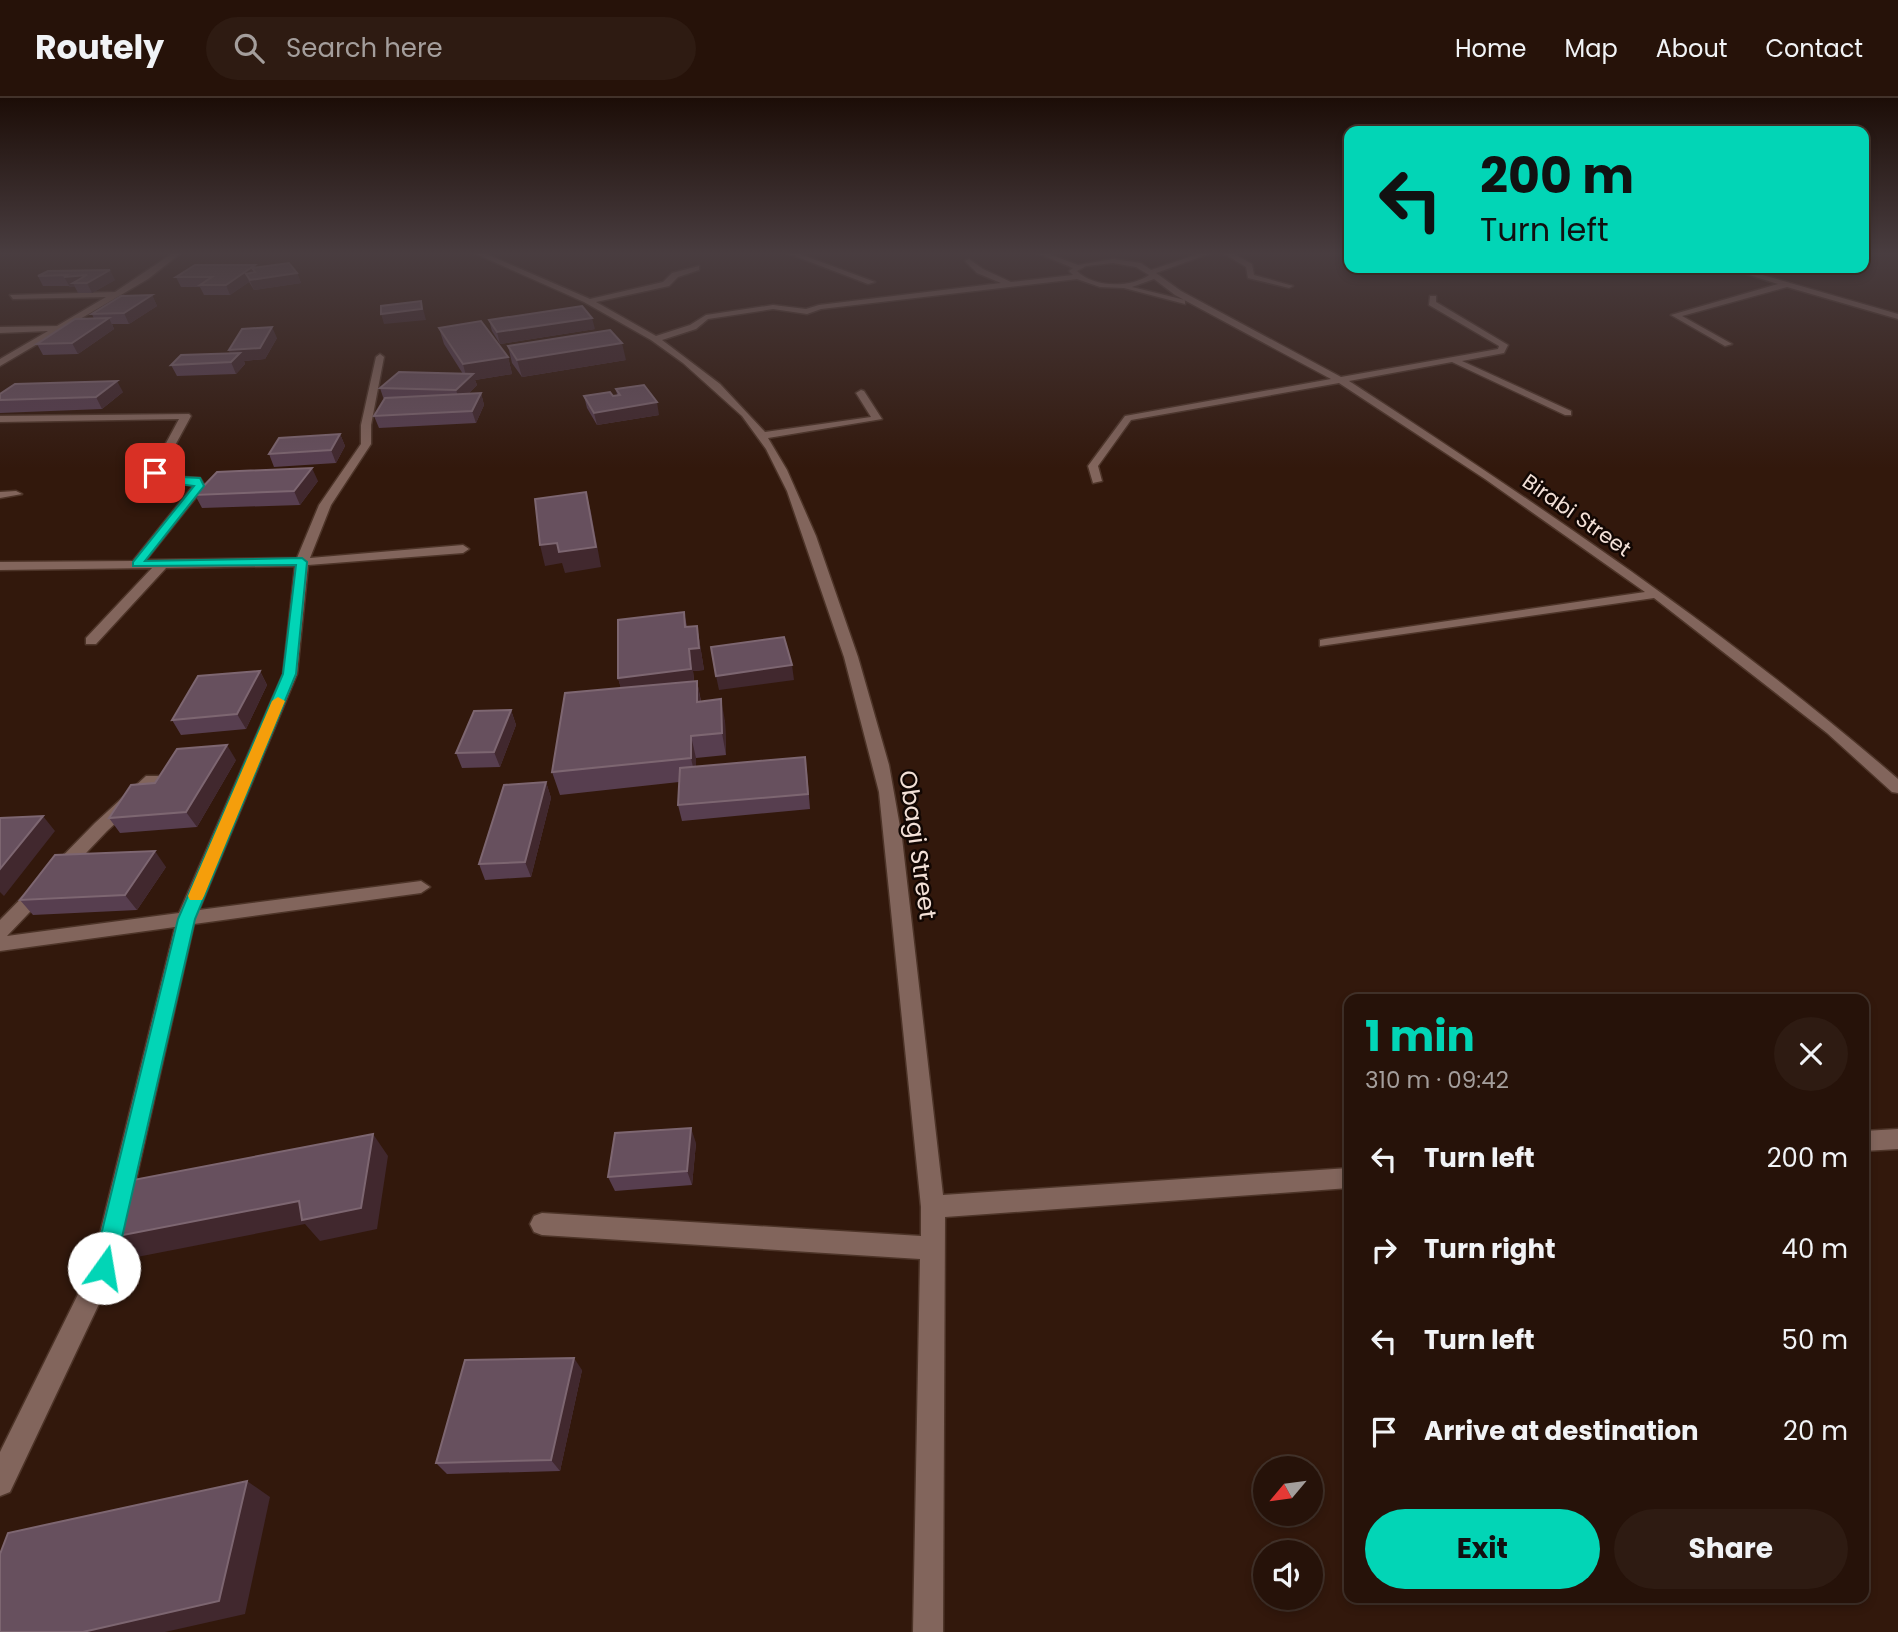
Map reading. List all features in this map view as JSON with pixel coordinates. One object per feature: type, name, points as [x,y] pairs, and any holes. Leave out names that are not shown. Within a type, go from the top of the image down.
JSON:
[{"type":"street","points":[[0,363],[66,325]]},
{"type":"street","name":"Obagi Street","points":[[631,325],[656,339],[716,385],[747,416],[761,436],[810,533],[856,667],[888,794],[933,1207],[928,1632]]},
{"type":"street","points":[[656,339],[695,325]]},
{"type":"street","name":"Birabi Street","points":[[1236,325],[1344,382],[1657,594],[1832,730],[1898,788]]},
{"type":"street","points":[[1097,481],[1093,466],[1128,418],[1344,382],[1500,351],[1504,345],[1469,325]]},
{"type":"street","points":[[1693,325],[1728,344]]},
{"type":"street","points":[[0,330],[60,328]]},
{"type":"street","points":[[0,1482],[104,1268],[186,919],[290,674],[302,562],[324,505],[366,444],[366,425],[380,357]]},
{"type":"street","points":[[1454,360],[1568,413]]},
{"type":"street","points":[[761,436],[877,419],[861,393]]},
{"type":"street","points":[[0,419],[186,416],[155,473],[158,479],[197,480],[199,486],[137,564]]},
{"type":"street","points":[[0,495],[16,494]]},
{"type":"street","points":[[0,566],[302,562],[463,549]]},
{"type":"street","points":[[91,641],[162,564]]},
{"type":"street","points":[[1325,643],[1657,594]]},
{"type":"street","points":[[0,932],[101,827],[152,780]]},
{"type":"street","points":[[0,944],[421,887]]},
{"type":"street","points":[[1869,1141],[1898,1139]]},
{"type":"street","points":[[933,1207],[1344,1178]]},
{"type":"street","points":[[542,1224],[933,1248]]},
{"type":"building","points":[[67,325],[99,325],[72,343],[37,344]]},
{"type":"building","points":[[484,325],[508,357],[463,364],[439,328]]},
{"type":"building","points":[[492,325],[547,325],[497,332]]},
{"type":"building","points":[[272,327],[260,348],[229,350],[242,329]]},
{"type":"building","points":[[610,330],[622,343],[517,360],[508,346]]},
{"type":"building","points":[[240,353],[231,362],[171,365],[181,355]]},
{"type":"building","points":[[399,372],[473,374],[456,390],[380,388]]},
{"type":"building","points":[[117,381],[96,397],[0,400],[0,394],[15,384]]},
{"type":"building","points":[[644,385],[657,402],[594,413],[584,396],[610,392],[613,396],[620,395],[616,389]]},
{"type":"building","points":[[481,393],[472,411],[374,416],[385,398]]},
{"type":"building","points":[[340,434],[331,450],[269,454],[279,438]]},
{"type":"building","points":[[312,468],[294,491],[195,495],[217,472]]},
{"type":"building","points":[[586,492],[596,547],[559,552],[557,543],[540,545],[535,499]]},
{"type":"building","points":[[684,612],[685,627],[697,626],[699,648],[689,649],[691,669],[618,678],[618,620]]},
{"type":"building","points":[[784,637],[792,665],[716,676],[711,647]]},
{"type":"building","points":[[260,671],[237,714],[172,720],[198,676]]},
{"type":"building","points":[[697,681],[697,702],[721,699],[722,733],[691,736],[691,758],[552,772],[565,693]]},
{"type":"building","points":[[511,710],[494,752],[456,753],[474,711]]},
{"type":"building","points":[[227,745],[186,812],[109,818],[131,785],[155,783],[177,749]]},
{"type":"building","points":[[805,757],[808,794],[678,805],[680,768]]},
{"type":"building","points":[[546,782],[525,862],[479,864],[504,785]]},
{"type":"building","points":[[43,816],[0,869],[0,818]]},
{"type":"building","points":[[155,851],[125,895],[20,900],[55,855]]},
{"type":"building","points":[[691,1128],[687,1171],[608,1177],[615,1133]]},
{"type":"building","points":[[373,1134],[361,1208],[302,1220],[299,1201],[113,1237],[133,1180]]},
{"type":"building","points":[[574,1358],[551,1460],[436,1463],[465,1360]]},
{"type":"building","points":[[247,1481],[219,1601],[83,1632],[0,1632],[0,1554],[8,1533]]},
{"type":"slow traffic","points":[[196,896],[278,701]]},
{"type":"route","points":[[104,1268],[186,919],[290,674],[302,562],[137,564],[197,491],[200,482],[158,479],[155,473]]}]
